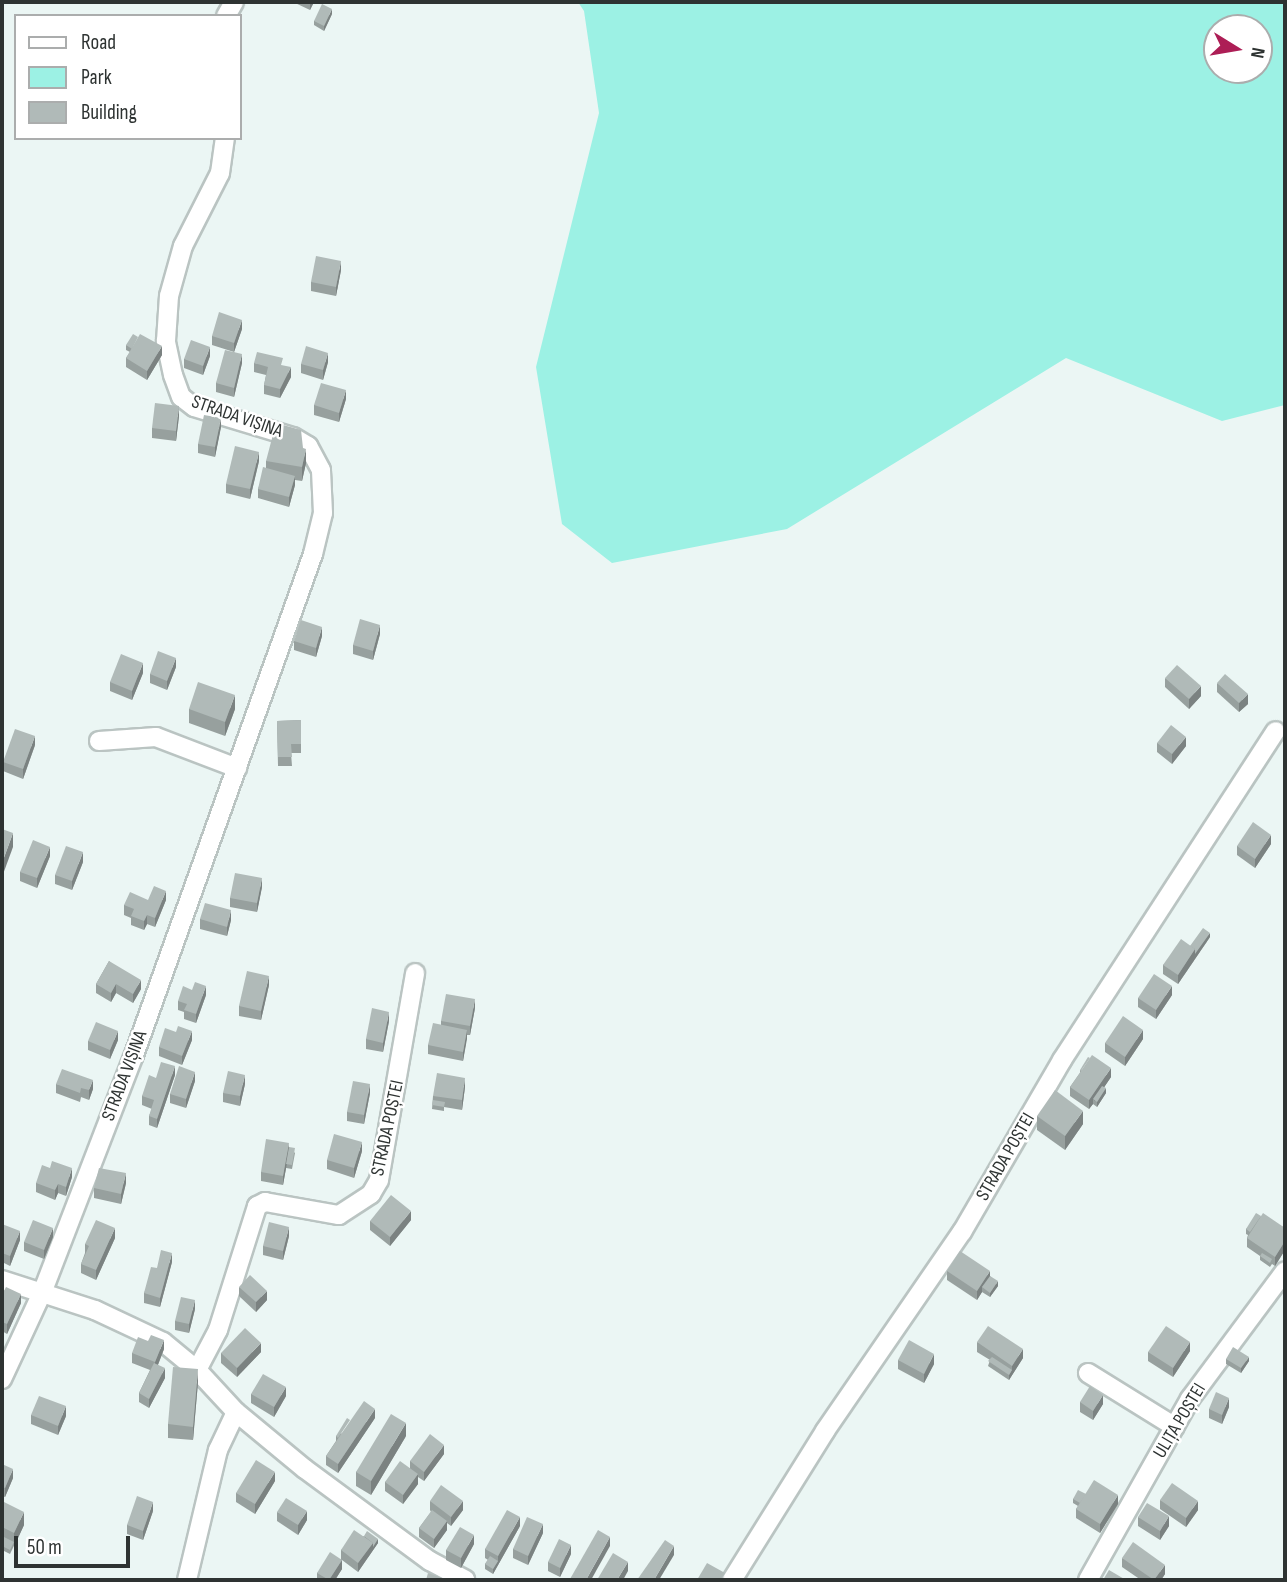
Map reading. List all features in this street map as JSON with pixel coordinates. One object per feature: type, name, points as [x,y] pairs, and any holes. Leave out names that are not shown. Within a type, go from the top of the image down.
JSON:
[{"type":"street","name":"STRADA VIȘINA","points":[[2,1379],[42,1293],[237,768],[313,554],[323,495],[315,457],[302,440],[194,407],[181,397],[173,375],[166,341],[169,296],[183,246],[220,173],[225,140]]},
{"type":"street","name":"STRADA POȘTEI","points":[[732,1580],[825,1430],[962,1232],[1062,1060],[1276,731]]},
{"type":"street","points":[[99,741],[156,737],[237,768]]},
{"type":"street","name":"STRADA POȘTEI","points":[[197,1370],[218,1330],[257,1206],[265,1202],[339,1215],[371,1194],[379,1180],[415,973]]},
{"type":"street","name":"ULIȚA POȘTEI","points":[[1088,1580],[1175,1427],[1285,1271]]},
{"type":"street","points":[[2,1280],[142,1330],[197,1370],[236,1412],[406,1544],[465,1580]]},
{"type":"street","points":[[1088,1373],[1175,1427]]},
{"type":"street","points":[[187,1580],[218,1450],[236,1412]]},
{"type":"green space","points":[[578,2],[1285,2],[1285,405],[1222,421],[1066,358],[787,529],[612,563],[562,524],[536,367],[599,113],[584,11]]},
{"type":"building","points":[[322,4],[332,9],[324,26],[314,21]]},
{"type":"building","points":[[316,256],[341,261],[336,287],[311,282]]},
{"type":"building","points":[[219,312],[242,320],[234,343],[212,336]]},
{"type":"building","points":[[133,334],[138,337],[132,349],[126,345]]},
{"type":"building","points":[[140,334],[162,346],[147,371],[126,358]]},
{"type":"building","points":[[191,340],[210,347],[203,366],[184,359]]},
{"type":"building","points":[[306,346],[328,353],[323,370],[301,364]]},
{"type":"building","points":[[225,350],[242,354],[234,388],[216,383]]},
{"type":"building","points":[[257,352],[283,358],[281,365],[291,367],[280,389],[264,385],[268,367],[254,363]]},
{"type":"building","points":[[321,383],[346,390],[339,413],[314,405]]},
{"type":"building","points":[[155,403],[179,406],[176,431],[152,428]]},
{"type":"building","points":[[204,415],[221,418],[215,447],[198,444]]},
{"type":"building","points":[[276,423],[301,430],[303,448],[306,449],[302,467],[266,461]]},
{"type":"building","points":[[235,446],[259,452],[250,489],[226,484]]},
{"type":"building","points":[[263,467],[295,476],[289,497],[258,489]]},
{"type":"building","points":[[360,619],[380,625],[373,651],[353,645]]},
{"type":"building","points":[[301,620],[322,627],[316,648],[294,641]]},
{"type":"building","points":[[158,651],[176,658],[167,681],[150,674]]},
{"type":"building","points":[[121,654],[143,663],[132,691],[110,682]]},
{"type":"building","points":[[1177,665],[1201,686],[1189,699],[1165,678]]},
{"type":"building","points":[[1225,674],[1248,694],[1239,703],[1217,683]]},
{"type":"building","points":[[198,682],[235,695],[225,722],[189,709]]},
{"type":"building","points":[[301,720],[301,744],[291,744],[292,757],[278,757],[277,721]]},
{"type":"building","points":[[1171,725],[1186,737],[1172,754],[1157,743]]},
{"type":"building","points":[[15,729],[35,736],[23,769],[3,762]]},
{"type":"building","points":[[1253,822],[1271,835],[1255,859],[1237,846]]},
{"type":"building","points":[[2,829],[13,833],[2,863]]},
{"type":"building","points":[[33,840],[50,847],[37,878],[20,872]]},
{"type":"building","points":[[66,846],[83,852],[72,881],[55,875]]},
{"type":"building","points":[[235,873],[262,878],[257,903],[230,898]]},
{"type":"building","points":[[154,886],[166,891],[155,918],[147,915],[144,921],[131,916],[134,909],[124,905],[130,892],[148,900]]},
{"type":"building","points":[[205,903],[231,910],[227,927],[200,919]]},
{"type":"building","points":[[1203,928],[1210,933],[1195,954],[1195,949],[1190,946]]},
{"type":"building","points":[[1181,939],[1195,949],[1178,975],[1163,965]]},
{"type":"building","points":[[109,961],[141,980],[133,994],[116,984],[111,993],[96,984]]},
{"type":"building","points":[[247,971],[269,976],[261,1011],[239,1006]]},
{"type":"building","points":[[1154,974],[1172,986],[1156,1010],[1138,998]]},
{"type":"building","points":[[195,982],[206,986],[196,1014],[184,1010],[187,1004],[178,1001],[183,986],[192,990]]},
{"type":"building","points":[[446,994],[475,999],[470,1026],[441,1021]]},
{"type":"building","points":[[372,1008],[389,1012],[383,1043],[366,1039]]},
{"type":"building","points":[[1123,1016],[1143,1030],[1125,1057],[1105,1043]]},
{"type":"building","points":[[96,1022],[118,1031],[110,1050],[88,1041]]},
{"type":"building","points":[[433,1023],[467,1030],[463,1052],[428,1045]]},
{"type":"building","points":[[178,1026],[192,1031],[182,1056],[159,1047],[165,1028],[176,1032]]},
{"type":"building","points":[[1092,1055],[1111,1068],[1089,1100],[1070,1087]]},
{"type":"building","points":[[161,1062],[175,1066],[157,1119],[149,1116],[154,1100],[142,1096],[149,1075],[156,1078]]},
{"type":"building","points":[[179,1066],[195,1072],[186,1099],[170,1094]]},
{"type":"building","points":[[62,1069],[93,1080],[89,1090],[81,1088],[80,1093],[56,1084]]},
{"type":"building","points":[[228,1071],[245,1075],[240,1096],[223,1093]]},
{"type":"building","points":[[437,1073],[465,1078],[462,1100],[433,1096]]},
{"type":"building","points":[[353,1081],[370,1084],[364,1115],[347,1112]]},
{"type":"building","points":[[1102,1086],[1106,1088],[1097,1102],[1093,1099]]},
{"type":"building","points":[[1055,1090],[1083,1111],[1065,1136],[1037,1116]]},
{"type":"building","points":[[433,1100],[445,1102],[444,1107],[432,1105]]},
{"type":"building","points":[[334,1134],[362,1142],[354,1168],[327,1160]]},
{"type":"building","points":[[266,1139],[289,1143],[283,1176],[261,1172]]},
{"type":"building","points":[[289,1147],[295,1148],[292,1165],[286,1164]]},
{"type":"building","points":[[52,1161],[72,1168],[66,1187],[58,1184],[55,1190],[36,1183],[42,1165],[50,1168]]},
{"type":"building","points":[[99,1168],[126,1173],[121,1194],[94,1188]]},
{"type":"building","points":[[391,1195],[411,1211],[390,1237],[370,1221]]},
{"type":"building","points":[[1256,1213],[1261,1216],[1250,1232],[1246,1229]]},
{"type":"building","points":[[1263,1213],[1285,1228],[1285,1241],[1275,1257],[1247,1238]]},
{"type":"building","points":[[33,1220],[53,1228],[44,1250],[24,1242]]},
{"type":"building","points":[[96,1220],[115,1228],[96,1270],[81,1264],[89,1246],[85,1244]]},
{"type":"building","points":[[269,1222],[289,1227],[283,1251],[263,1246]]},
{"type":"building","points":[[2,1224],[20,1231],[10,1256],[2,1253]]},
{"type":"building","points":[[161,1250],[172,1253],[160,1298],[144,1293],[151,1267],[157,1268]]},
{"type":"building","points":[[960,1251],[990,1271],[977,1291],[947,1271]]},
{"type":"building","points":[[1262,1253],[1272,1259],[1270,1263],[1260,1256]]},
{"type":"building","points":[[250,1275],[267,1291],[256,1302],[239,1287]]},
{"type":"building","points":[[990,1276],[998,1281],[990,1293],[982,1287]]},
{"type":"building","points":[[6,1287],[21,1294],[7,1324],[2,1322],[2,1295]]},
{"type":"building","points":[[181,1297],[195,1300],[189,1324],[175,1321]]},
{"type":"building","points":[[988,1326],[1023,1349],[1012,1366],[977,1342]]},
{"type":"building","points":[[1166,1326],[1190,1342],[1173,1368],[1148,1352]]},
{"type":"building","points":[[245,1328],[261,1343],[237,1368],[221,1353]]},
{"type":"building","points":[[151,1335],[164,1340],[155,1362],[132,1353],[138,1337],[148,1341]]},
{"type":"building","points":[[909,1340],[934,1354],[924,1374],[898,1360]]},
{"type":"building","points":[[1233,1347],[1249,1357],[1241,1368],[1226,1359]]},
{"type":"building","points":[[992,1357],[1012,1370],[1009,1375],[988,1361]]},
{"type":"building","points":[[154,1363],[165,1368],[149,1399],[139,1393]]},
{"type":"building","points":[[173,1367],[198,1369],[193,1427],[168,1424]]},
{"type":"building","points":[[263,1374],[286,1387],[274,1407],[251,1394]]},
{"type":"building","points":[[1090,1386],[1103,1395],[1093,1411],[1080,1402]]},
{"type":"building","points":[[1216,1392],[1229,1398],[1222,1415],[1209,1409]]},
{"type":"building","points":[[39,1396],[66,1406],[58,1426],[31,1415]]},
{"type":"building","points":[[364,1401],[375,1409],[338,1464],[326,1456]]},
{"type":"building","points":[[391,1414],[406,1423],[371,1481],[356,1472]]},
{"type":"building","points":[[347,1418],[350,1420],[338,1438],[336,1436]]},
{"type":"building","points":[[430,1434],[444,1445],[424,1472],[410,1461]]},
{"type":"building","points":[[256,1460],[275,1472],[255,1504],[236,1493]]},
{"type":"building","points":[[400,1461],[418,1474],[403,1495],[385,1482]]},
{"type":"building","points":[[2,1464],[13,1469],[5,1488],[2,1487]]},
{"type":"building","points":[[1094,1480],[1118,1495],[1100,1524],[1076,1509]]},
{"type":"building","points":[[1172,1483],[1198,1501],[1186,1518],[1160,1500]]},
{"type":"building","points":[[441,1485],[463,1501],[451,1517],[430,1501]]},
{"type":"building","points":[[1078,1490],[1086,1494],[1080,1503],[1073,1499]]},
{"type":"building","points":[[137,1496],[153,1502],[143,1531],[127,1525]]},
{"type":"building","points":[[286,1498],[307,1511],[298,1525],[277,1512]]},
{"type":"building","points":[[2,1501],[24,1512],[14,1533],[2,1527]]},
{"type":"building","points":[[1147,1503],[1169,1516],[1160,1531],[1138,1517]]},
{"type":"building","points":[[432,1510],[447,1521],[434,1539],[419,1528]]},
{"type":"building","points":[[507,1510],[520,1517],[498,1556],[485,1549]]},
{"type":"building","points":[[527,1517],[543,1524],[528,1556],[513,1549]]},
{"type":"building","points":[[460,1527],[474,1535],[461,1558],[446,1550]]},
{"type":"building","points":[[354,1530],[373,1543],[358,1563],[341,1550]]},
{"type":"building","points":[[598,1530],[610,1537],[586,1580],[570,1579]]},
{"type":"building","points":[[367,1531],[378,1539],[373,1547],[373,1543],[364,1536]]},
{"type":"building","points":[[2,1536],[14,1542],[10,1550],[2,1546]]},
{"type":"building","points":[[559,1539],[571,1545],[560,1568],[548,1562]]},
{"type":"building","points":[[665,1540],[674,1546],[654,1580],[637,1580]]},
{"type":"building","points":[[1133,1542],[1165,1565],[1154,1580],[1122,1558]]},
{"type":"building","points":[[330,1552],[342,1560],[329,1580],[317,1573]]},
{"type":"building","points":[[613,1553],[628,1562],[617,1580],[597,1580]]},
{"type":"building","points":[[490,1556],[498,1561],[493,1569],[485,1564]]},
{"type":"building","points":[[707,1563],[725,1573],[720,1580],[697,1580]]},
{"type":"building","points":[[1109,1570],[1126,1580],[1103,1580]]},
{"type":"building","points":[[428,1573],[442,1578],[426,1580]]}]
